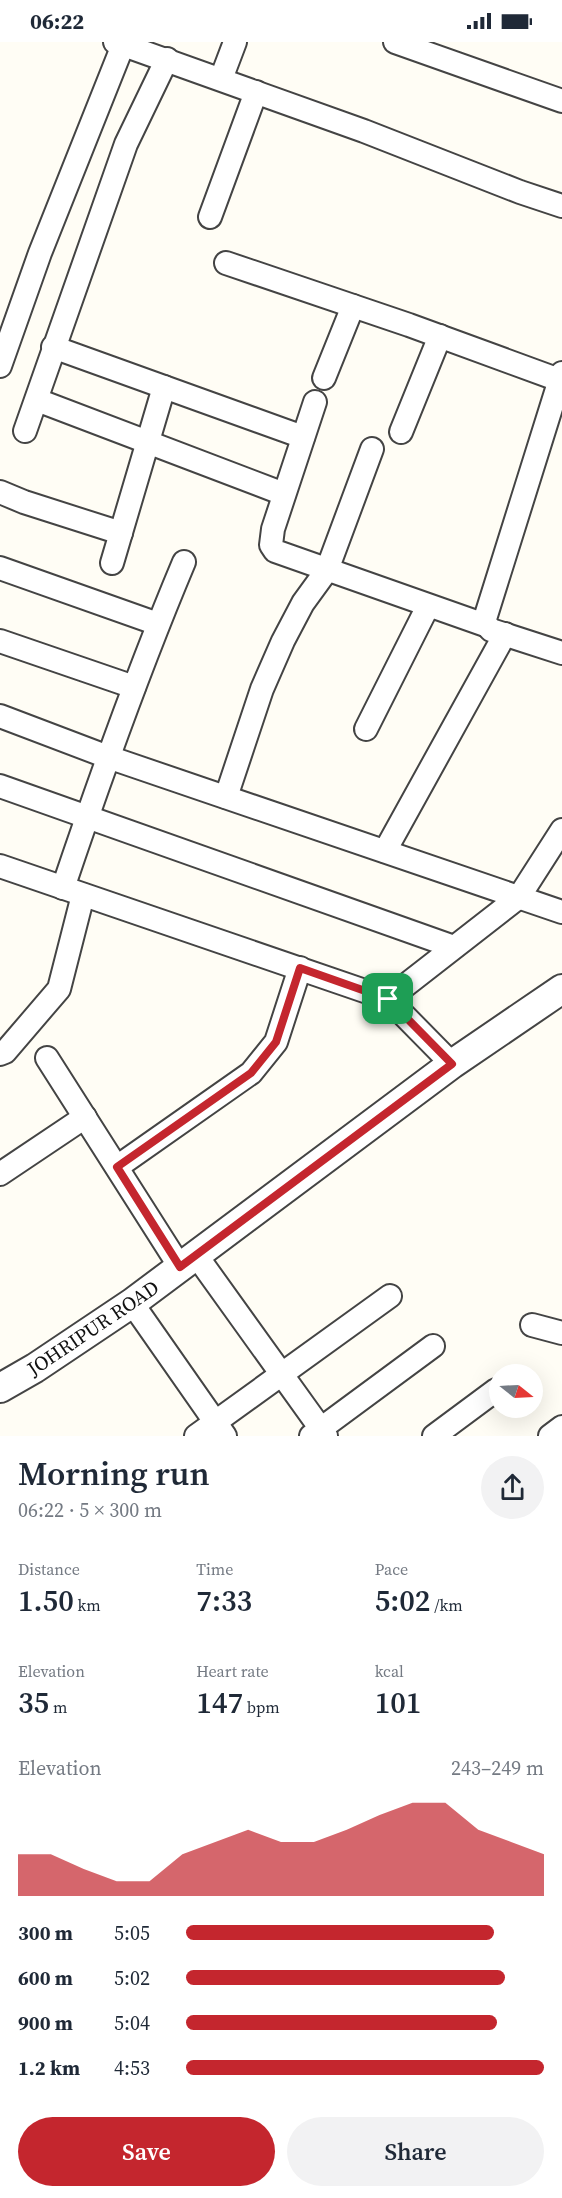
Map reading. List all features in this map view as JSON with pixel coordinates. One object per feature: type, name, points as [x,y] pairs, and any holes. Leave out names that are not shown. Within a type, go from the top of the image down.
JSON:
[{"type":"street","points":[[221,79],[235,42]]},
{"type":"street","points":[[395,42],[562,101]]},
{"type":"street","points":[[0,366],[119,43],[364,131],[562,206]]},
{"type":"street","points":[[25,431],[126,144],[167,59]]},
{"type":"street","points":[[210,217],[256,92]]},
{"type":"street","points":[[226,263],[561,378],[484,617],[495,630]]},
{"type":"street","points":[[324,378],[353,306]]},
{"type":"street","points":[[401,432],[440,336]]},
{"type":"street","points":[[53,347],[303,437]]},
{"type":"street","points":[[112,563],[164,387]]},
{"type":"street","points":[[37,400],[284,494]]},
{"type":"street","points":[[315,402],[273,529],[271,545],[275,551],[562,653]]},
{"type":"street","points":[[226,797],[262,689],[303,603],[327,570],[372,449]]},
{"type":"street","points":[[0,492],[121,533]]},
{"type":"street","points":[[0,1054],[5,1052],[59,989],[73,891],[87,817],[134,687],[184,562]]},
{"type":"street","points":[[0,568],[158,624]]},
{"type":"street","points":[[366,729],[428,606]]},
{"type":"street","points":[[385,851],[495,630]]},
{"type":"street","points":[[0,641],[134,687]]},
{"type":"street","points":[[0,716],[108,757],[562,912]]},
{"type":"street","points":[[0,786],[453,947]]},
{"type":"street","points":[[388,999],[519,897],[562,830]]},
{"type":"street","points":[[0,866],[388,999],[452,1064]]},
{"type":"street","points":[[117,1167],[251,1073],[276,1042],[300,968]]},
{"type":"street","name":"JOHRIPUR ROAD","points":[[0,1388],[35,1368],[132,1304],[452,1064],[562,989]]},
{"type":"street","points":[[47,1058],[117,1167],[188,1261],[281,1376],[319,1433],[433,1346]]},
{"type":"street","points":[[0,1174],[85,1117]]},
{"type":"street","points":[[196,1436],[220,1429],[281,1376],[390,1296]]},
{"type":"street","points":[[132,1304],[220,1429]]},
{"type":"street","points":[[532,1325],[562,1333]]},
{"type":"street","points":[[434,1436],[489,1395]]},
{"type":"street","points":[[550,1436],[562,1427]]},
{"type":"route","points":[[300,968],[388,999],[452,1064],[180,1267],[117,1167],[251,1073],[276,1042],[300,968]]}]
